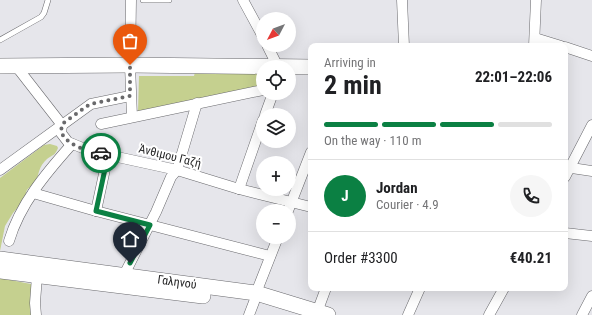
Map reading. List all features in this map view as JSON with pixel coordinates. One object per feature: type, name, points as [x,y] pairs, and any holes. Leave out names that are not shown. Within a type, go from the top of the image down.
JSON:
[{"type":"street","points":[[131,0],[130,96],[132,117]]},
{"type":"street","points":[[243,0],[256,25]]},
{"type":"street","points":[[402,0],[404,43]]},
{"type":"street","points":[[535,42],[536,0]]},
{"type":"street","points":[[568,48],[592,56]]},
{"type":"street","points":[[0,66],[130,65],[256,67]]},
{"type":"street","points":[[9,242],[13,229],[39,182],[72,144],[61,132],[62,124],[16,66]]},
{"type":"street","points":[[296,67],[308,67]]},
{"type":"street","points":[[101,124],[256,91]]},
{"type":"street","points":[[0,170],[90,104],[130,96]]},
{"type":"street","points":[[124,275],[150,225],[171,177],[177,170],[197,103]]},
{"type":"street","points":[[568,169],[592,126]]},
{"type":"street","points":[[238,189],[256,139]]},
{"type":"street","name":"Άνθιμου Γαζή","points":[[72,144],[90,151],[177,170],[281,204]]},
{"type":"street","points":[[96,211],[108,155]]},
{"type":"street","points":[[291,204],[308,160]]},
{"type":"street","points":[[568,171],[592,171]]},
{"type":"street","points":[[33,193],[96,211],[270,256]]},
{"type":"street","name":"Άνθιμου Γαζή","points":[[296,207],[308,207]]},
{"type":"street","points":[[568,234],[592,236]]},
{"type":"street","points":[[253,304],[275,244]]},
{"type":"street","name":"Γαληνού","points":[[0,260],[124,275],[300,315]]},
{"type":"street","name":"Γαληνού","points":[[0,271],[320,314]]},
{"type":"street","points":[[36,315],[35,303],[37,276]]},
{"type":"street","points":[[320,314],[325,291]]},
{"type":"street","points":[[408,315],[419,291]]},
{"type":"street","points":[[489,315],[502,291]]},
{"type":"street","points":[[582,315],[592,296]]},
{"type":"lane","points":[[0,40],[41,17],[48,0]]},
{"type":"lane","points":[[143,0],[169,0]]},
{"type":"green space","points":[[195,72],[256,72],[256,89],[138,112],[139,76],[194,76]]},
{"type":"green space","points":[[50,144],[57,146],[57,151],[42,165],[36,184],[28,189],[26,198],[13,213],[5,226],[0,251],[0,178],[44,145]]},
{"type":"green space","points":[[0,278],[36,285],[39,315],[0,315]]},
{"type":"way so far","points":[[101,153],[90,151],[68,142],[61,132],[62,124],[90,104],[130,96],[130,65]]},
{"type":"route","points":[[101,153],[108,155],[96,211],[150,225],[130,263]]}]
